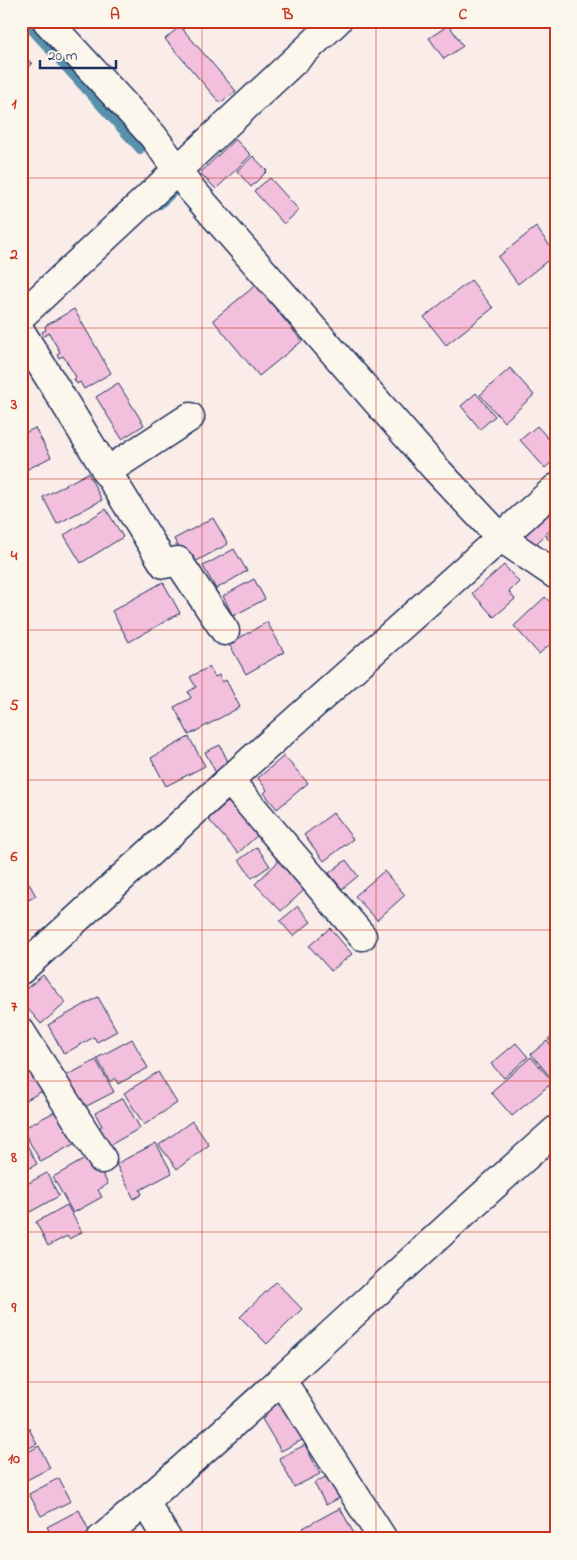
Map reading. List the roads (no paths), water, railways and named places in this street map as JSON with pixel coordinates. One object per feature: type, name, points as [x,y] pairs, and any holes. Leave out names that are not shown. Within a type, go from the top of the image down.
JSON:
[{"type":"street","points":[[47,21],[153,136],[197,197],[435,468],[495,542],[556,575]]},
{"type":"street","points":[[21,316],[337,21]]},
{"type":"street","points":[[21,332],[164,564],[178,561],[225,630]]},
{"type":"street","points":[[106,472],[190,417]]},
{"type":"street","points":[[21,970],[228,780],[556,488]]},
{"type":"street","points":[[228,780],[362,936]]},
{"type":"street","points":[[21,1032],[102,1159]]},
{"type":"street","points":[[102,1539],[218,1438],[556,1130]]},
{"type":"street","points":[[281,1379],[383,1539]]},
{"type":"street","points":[[145,1502],[167,1539]]},
{"type":"waterway","points":[[23,21],[140,150]]},
{"type":"waterway","points":[[160,205],[174,192]]}]
